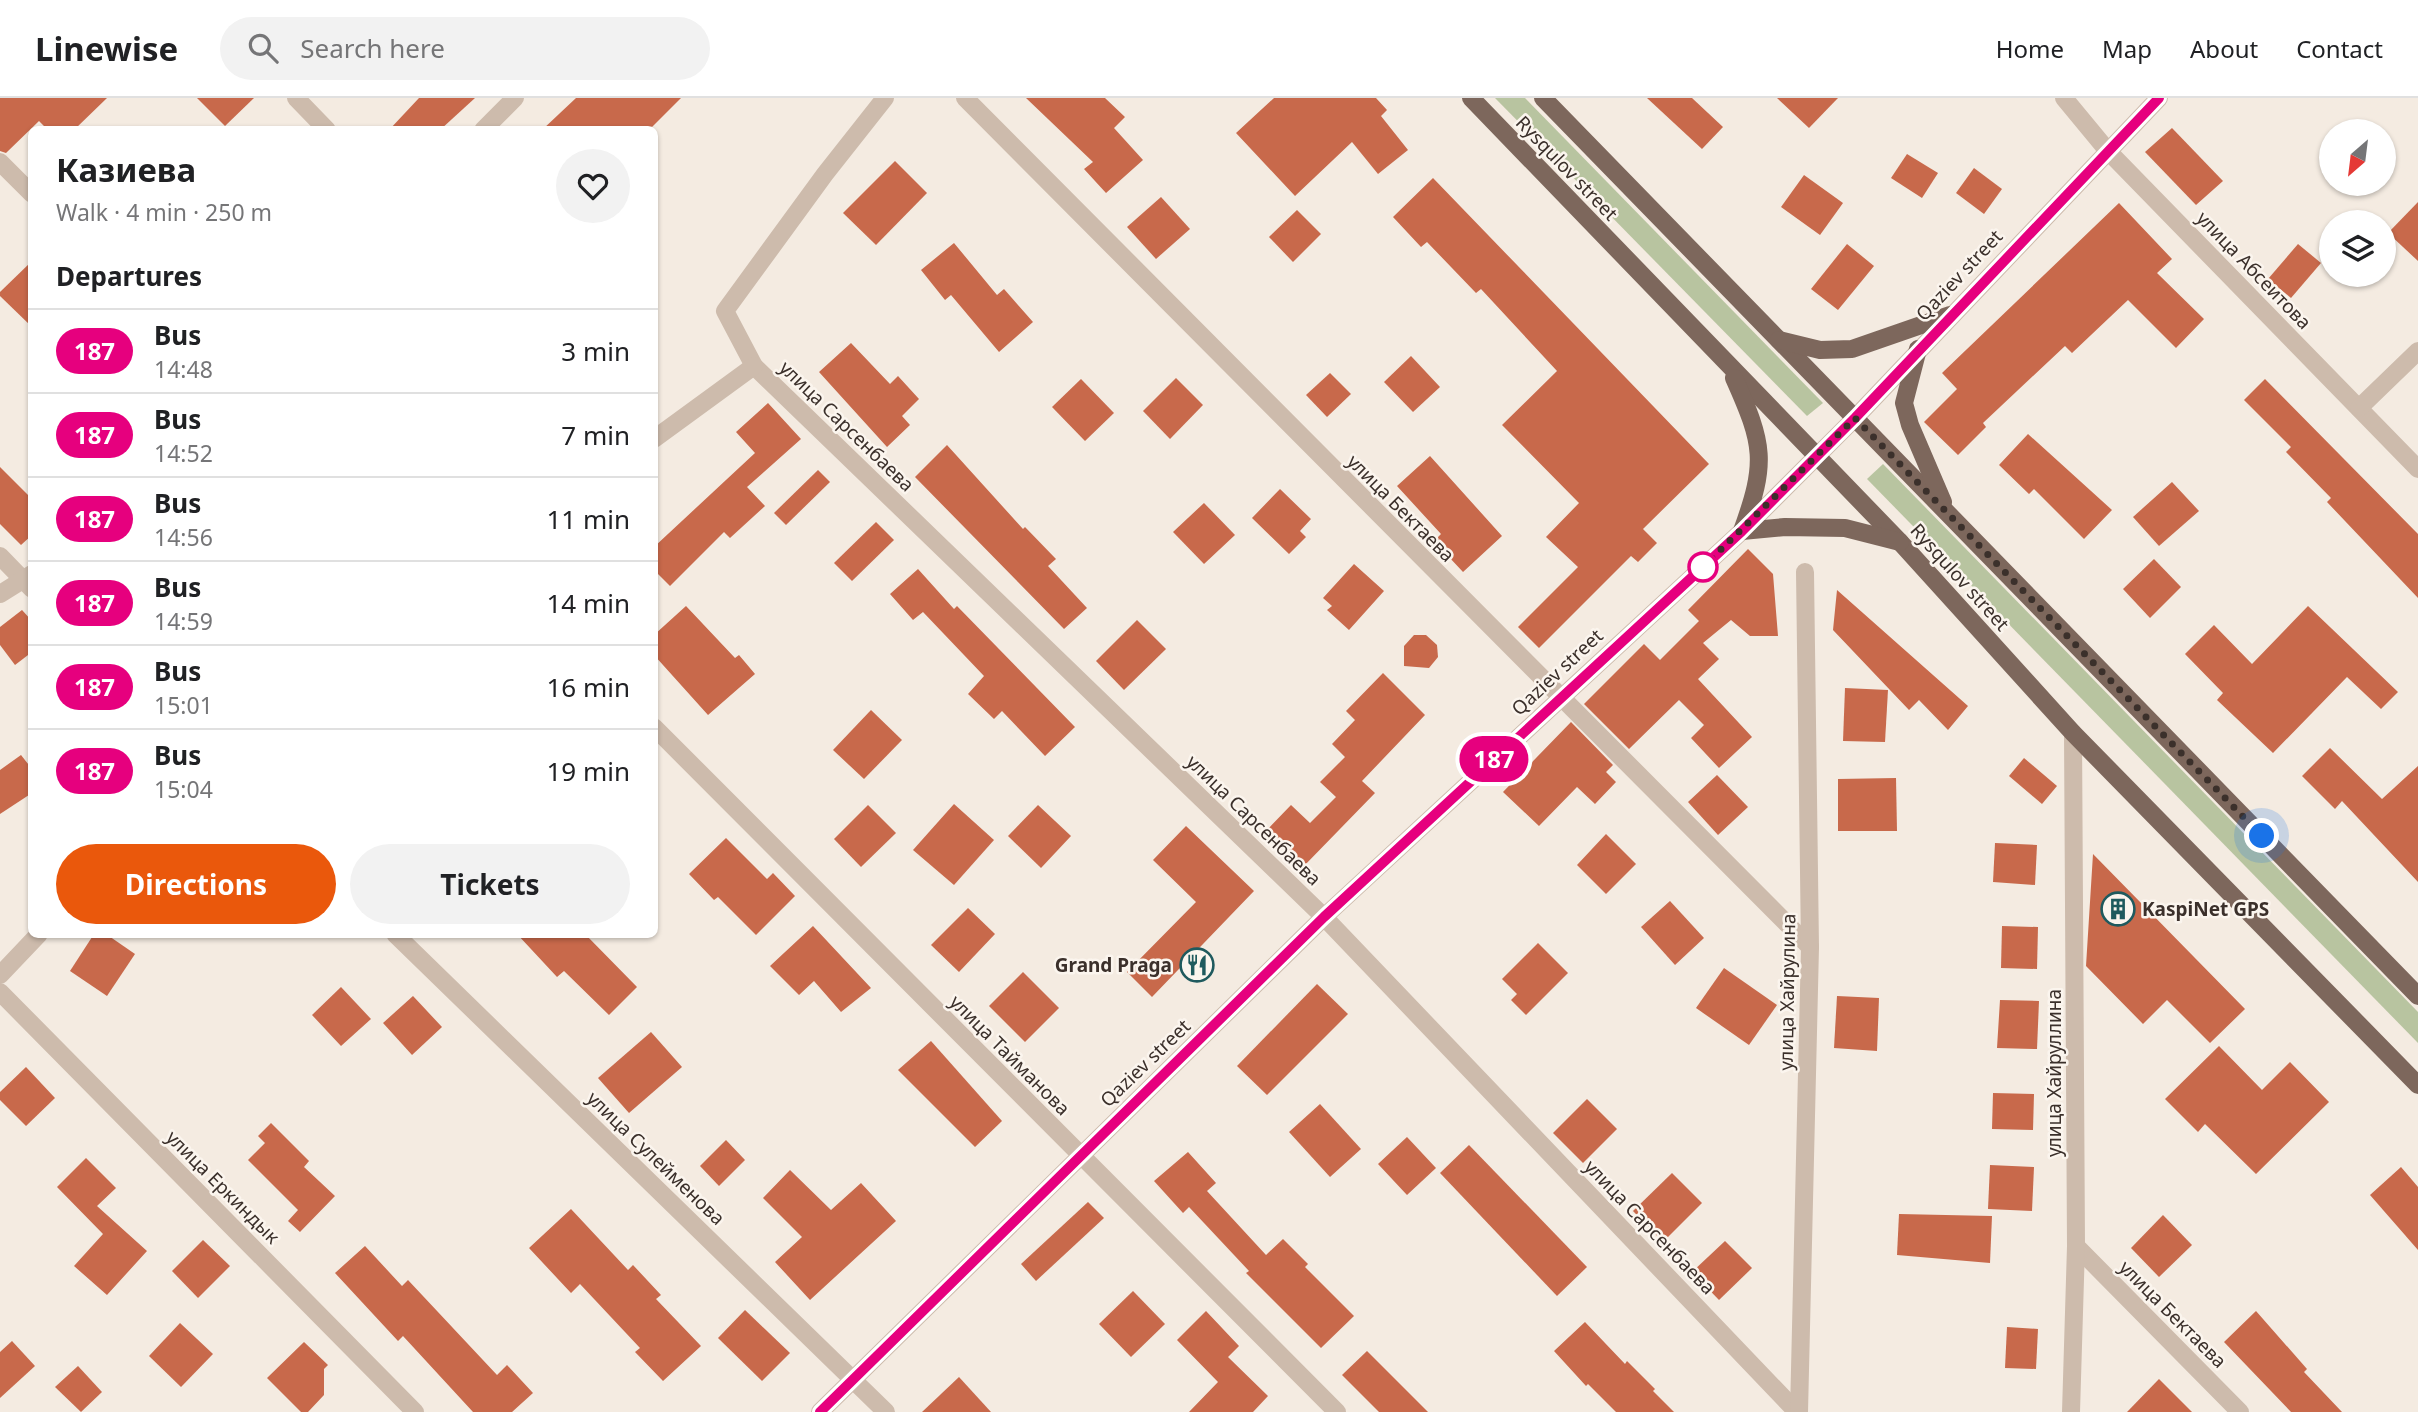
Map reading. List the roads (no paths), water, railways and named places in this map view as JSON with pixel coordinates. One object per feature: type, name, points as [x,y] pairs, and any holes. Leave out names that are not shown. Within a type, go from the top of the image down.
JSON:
[{"type":"main road","name":"Rysqulov street","points":[[1471,98],[1900,542],[2073,733],[2418,1085]]},
{"type":"main road","name":"Rysqulov street","points":[[1542,98],[2418,996]]},
{"type":"main road","points":[[1779,340],[1820,350],[1852,349],[1950,315]]},
{"type":"main road","points":[[1918,349],[1904,403],[1927,467],[1950,515]]},
{"type":"main road","points":[[1730,368],[1750,414],[1760,450],[1756,491],[1742,531],[1785,527],[1844,528],[1900,542]]},
{"type":"street","points":[[296,98],[323,126]]},
{"type":"street","points":[[487,126],[515,98]]},
{"type":"street","name":"улица Сарсенбаева","points":[[884,98],[725,311],[754,366],[1324,917],[1798,1412]]},
{"type":"street","name":"улица Бектаева","points":[[965,98],[1810,947]]},
{"type":"street","name":"улица Абсеитова","points":[[2064,98],[2107,150],[2418,469]]},
{"type":"street","name":"Qaziev street","points":[[820,1412],[1324,917],[1742,531],[1855,418],[2159,98]]},
{"type":"street","points":[[0,162],[28,190]]},
{"type":"street","points":[[2359,408],[2418,351]]},
{"type":"street","points":[[658,436],[754,366]]},
{"type":"street","points":[[0,556],[28,580]]},
{"type":"street","name":"улица Хайрулина","points":[[1798,1412],[1810,947],[1805,572]]},
{"type":"street","points":[[0,594],[28,581]]},
{"type":"street","name":"улица Тайманова","points":[[658,731],[1337,1412]]},
{"type":"street","name":"улица Хайруллина","points":[[2071,1412],[2076,1246],[2073,733]]},
{"type":"street","points":[[0,975],[35,938]]},
{"type":"street","name":"улица Сулейменова","points":[[399,938],[886,1412]]},
{"type":"street","name":"улица Еркиндык","points":[[0,992],[415,1412]]},
{"type":"street","name":"улица Бектаева","points":[[2076,1246],[2240,1412]]},
{"type":"place","name":"KaspiNet GPS","points":[[2118,909]]},
{"type":"place","name":"Grand Praga","points":[[1197,965]]}]
